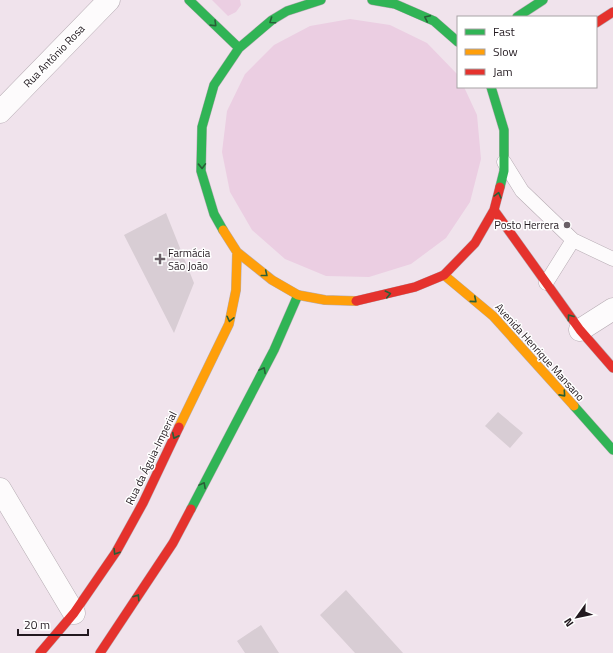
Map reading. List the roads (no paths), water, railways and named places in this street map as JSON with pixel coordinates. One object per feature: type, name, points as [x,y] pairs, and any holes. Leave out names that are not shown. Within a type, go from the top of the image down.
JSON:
[{"type":"street","name":"Rua Antônio Rosa","points":[[0,112],[109,0]]},
{"type":"street","points":[[189,0],[239,48]]},
{"type":"street","points":[[321,0],[287,11],[272,20],[239,48],[214,84],[202,127],[202,171],[214,214],[238,252],[272,280],[298,295],[325,300],[357,301],[415,288],[444,275],[475,243],[494,210],[504,171],[504,130],[494,88]]},
{"type":"street","points":[[372,0],[395,4],[434,21],[457,41]]},
{"type":"street","points":[[518,16],[543,0]]},
{"type":"street","points":[[279,4],[287,11]]},
{"type":"street","points":[[597,22],[613,12]]},
{"type":"street","points":[[494,210],[580,330],[613,368]]},
{"type":"street","name":"Rua da Águia-Imperial","points":[[40,653],[74,613],[116,552],[143,503],[229,324],[236,290],[238,252]]},
{"type":"street","name":"Avenida Henrique Mansano","points":[[444,275],[493,316],[613,450]]},
{"type":"street","points":[[100,653],[173,543],[274,350],[298,295]]},
{"type":"street","points":[[580,330],[613,309]]},
{"type":"street","points":[[0,489],[74,613]]},
{"type":"lane","points":[[504,161],[522,191],[572,240],[613,260]]},
{"type":"lane","points":[[546,283],[572,240]]},
{"type":"place","name":"Posto Herrera","points":[[567,225]]},
{"type":"place","name":"Farmácia São João","points":[[160,259]]}]
